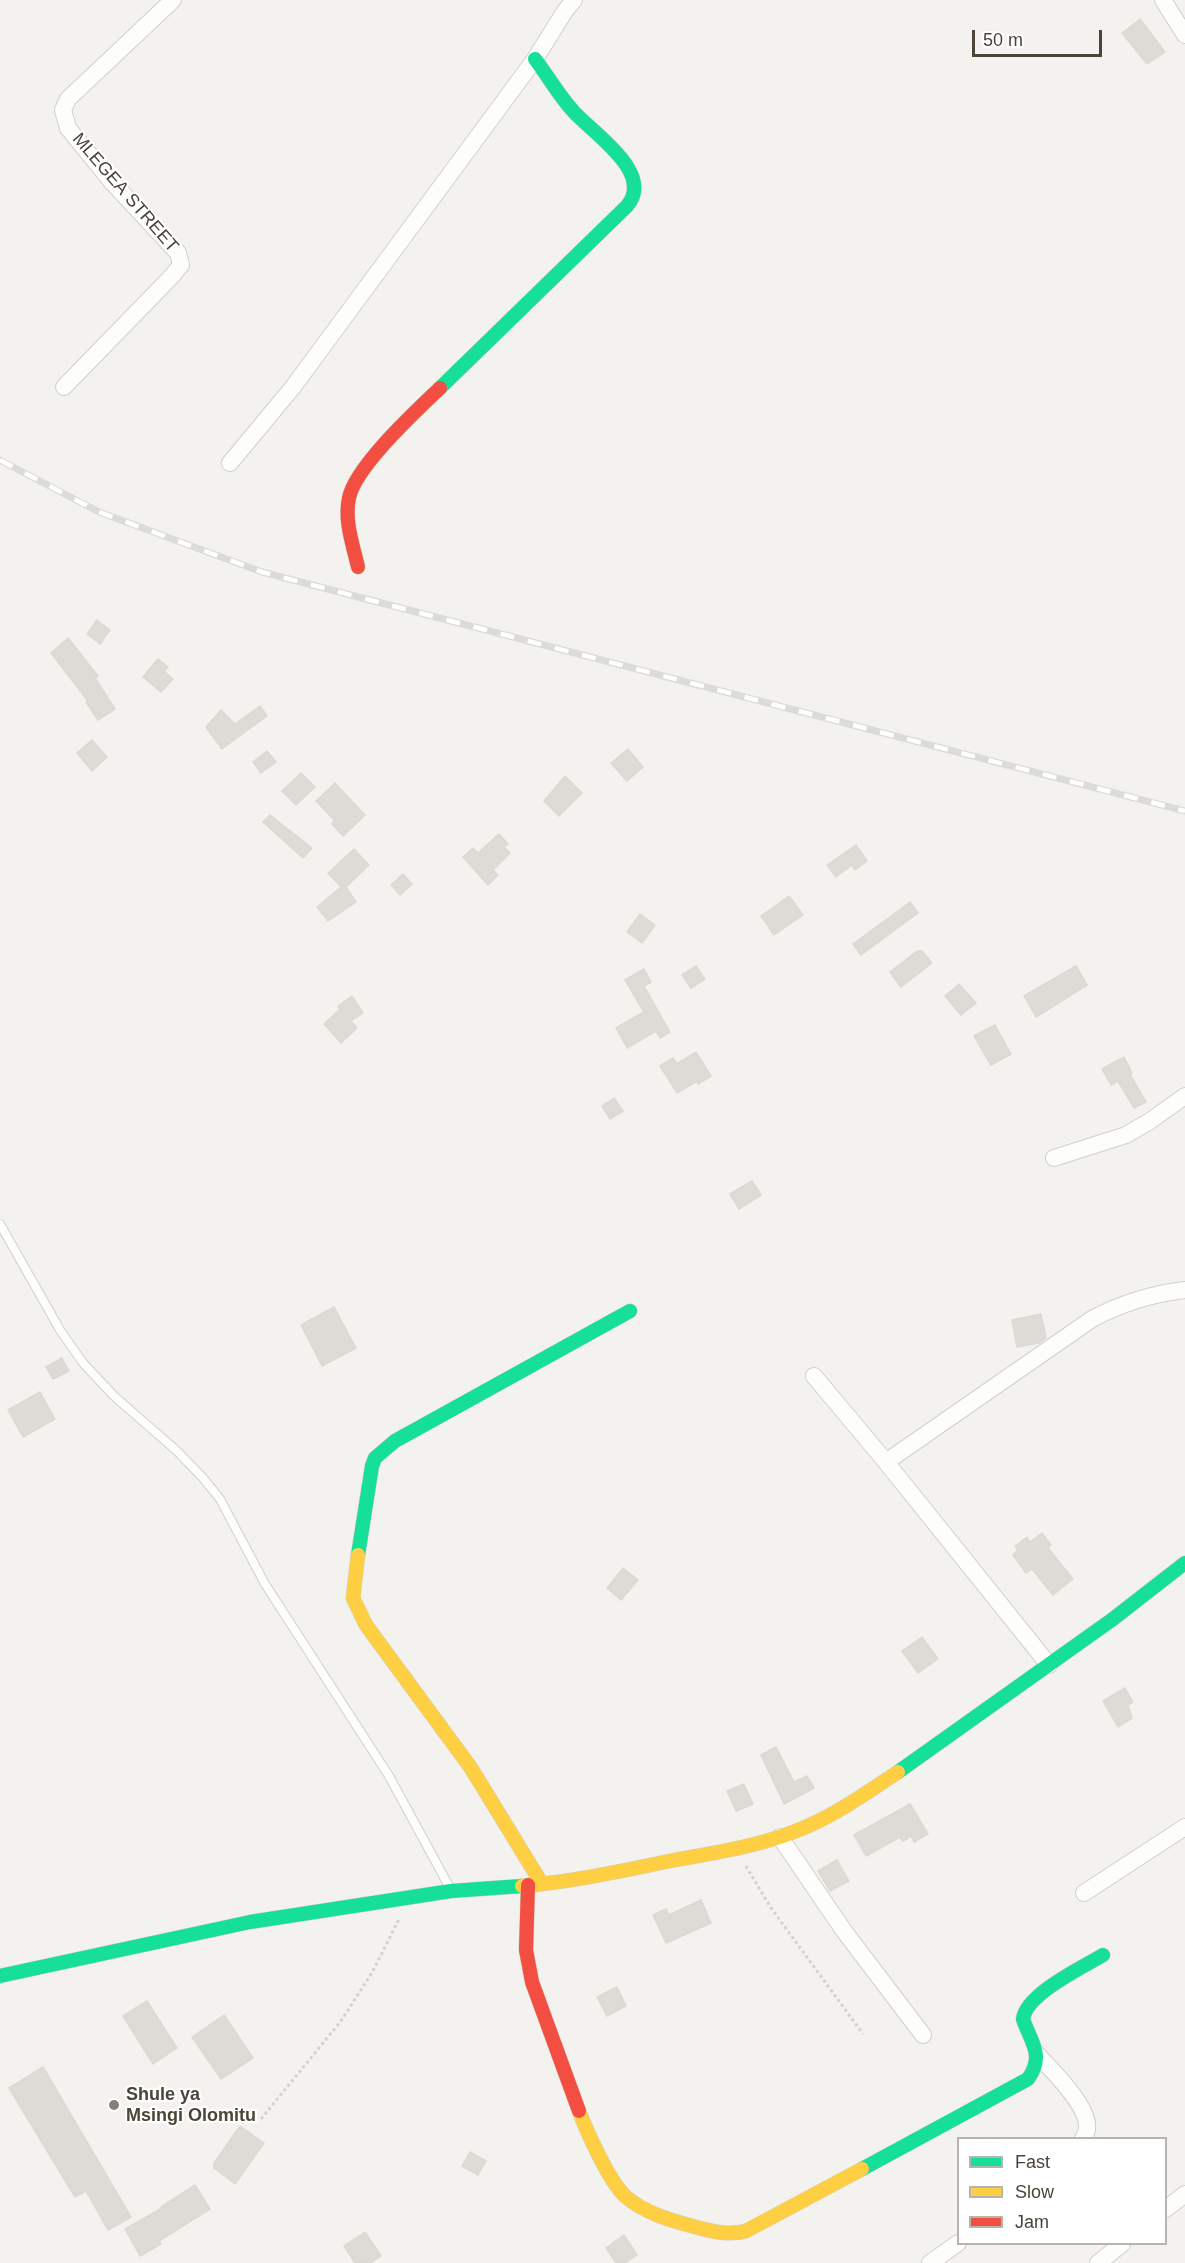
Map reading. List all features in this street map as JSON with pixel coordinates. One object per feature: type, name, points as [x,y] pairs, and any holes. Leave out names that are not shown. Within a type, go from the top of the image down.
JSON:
[{"type":"street","name":"MLEGEA STREET","points":[[64,387],[181,265],[178,253],[111,181],[68,128],[63,114],[68,99],[173,0]]},
{"type":"street","points":[[230,462],[293,387],[535,59],[574,0]]},
{"type":"street","points":[[1163,0],[1185,35]]},
{"type":"street","points":[[358,567],[348,520],[349,498],[357,478],[402,425],[627,206],[635,194],[635,180],[626,163],[573,111],[535,59]]},
{"type":"street","points":[[1054,1158],[1126,1135],[1185,1096]]},
{"type":"street","points":[[886,1462],[1092,1318],[1129,1302],[1160,1293],[1185,1290]]},
{"type":"street","points":[[630,1311],[395,1442],[375,1458],[353,1598],[374,1637],[471,1768],[535,1885],[526,1950],[532,1982],[585,2127],[604,2164],[629,2200],[672,2221],[698,2228],[735,2234],[746,2231],[1018,2086],[1032,2075],[1038,2062],[1023,2018],[1027,2008],[1050,1987],[1103,1955]]},
{"type":"street","points":[[814,1376],[1049,1665]]},
{"type":"street","points":[[0,1976],[250,1922],[451,1891],[535,1885],[645,1867],[780,1837],[809,1826],[839,1810],[926,1754],[1185,1563]]},
{"type":"street","points":[[1084,1893],[1185,1827]]},
{"type":"street","points":[[780,1837],[844,1930],[923,2035]]},
{"type":"street","points":[[1037,2054],[1084,2112],[1088,2127],[1085,2137]]},
{"type":"street","points":[[1167,2208],[1185,2194]]},
{"type":"street","points":[[930,2263],[957,2244]]},
{"type":"street","points":[[1107,2261],[1121,2245]]},
{"type":"lane","points":[[0,1224],[60,1330],[83,1363],[114,1396],[177,1451],[220,1499],[265,1584],[389,1776],[451,1891]]},
{"type":"path","points":[[738,1848],[751,1876],[771,1908],[863,2034]]},
{"type":"path","points":[[261,2119],[341,2021],[373,1971],[409,1899]]},
{"type":"building","points":[[1140,19],[1165,52],[1147,64],[1122,33]]},
{"type":"building","points":[[97,620],[110,630],[100,644],[87,634]]},
{"type":"building","points":[[68,638],[98,676],[95,678],[115,709],[98,720],[86,702],[88,701],[51,653]]},
{"type":"building","points":[[158,659],[168,667],[164,671],[173,679],[161,692],[143,677]]},
{"type":"building","points":[[260,706],[267,716],[222,749],[206,727],[221,710],[235,724]]},
{"type":"building","points":[[92,740],[107,757],[92,771],[77,753]]},
{"type":"building","points":[[628,749],[643,767],[627,781],[611,763]]},
{"type":"building","points":[[267,751],[276,762],[261,773],[253,762]]},
{"type":"building","points":[[301,773],[315,787],[296,805],[282,791]]},
{"type":"building","points":[[565,776],[582,793],[559,816],[544,801]]},
{"type":"building","points":[[335,783],[365,815],[343,836],[332,824],[334,820],[316,801]]},
{"type":"building","points":[[270,815],[312,848],[303,858],[263,822]]},
{"type":"building","points":[[499,834],[508,844],[504,847],[510,853],[493,870],[498,875],[488,885],[463,857],[473,848],[478,853]]},
{"type":"building","points":[[856,845],[867,861],[855,870],[852,865],[836,877],[827,865]]},
{"type":"building","points":[[354,849],[369,865],[346,887],[356,902],[328,921],[317,907],[341,887],[328,873]]},
{"type":"building","points":[[403,874],[412,884],[400,895],[391,885]]},
{"type":"building","points":[[789,896],[803,915],[774,935],[761,916]]},
{"type":"building","points":[[910,902],[918,913],[861,955],[853,944]]},
{"type":"building","points":[[640,914],[655,925],[642,943],[627,932]]},
{"type":"building","points":[[917,951],[922,951],[932,963],[901,987],[890,972]]},
{"type":"building","points":[[696,966],[705,979],[691,988],[682,975]]},
{"type":"building","points":[[1076,966],[1087,985],[1036,1017],[1024,996]]},
{"type":"building","points":[[644,969],[651,982],[644,986],[670,1032],[660,1038],[656,1031],[627,1048],[616,1028],[644,1012],[625,980]]},
{"type":"building","points":[[959,984],[976,1003],[961,1015],[945,996]]},
{"type":"building","points":[[352,996],[363,1013],[351,1021],[357,1028],[341,1043],[324,1024],[340,1009],[338,1006]]},
{"type":"building","points":[[995,1025],[1011,1054],[991,1065],[974,1036]]},
{"type":"building","points":[[696,1052],[711,1076],[677,1093],[660,1066],[673,1058],[677,1064]]},
{"type":"building","points":[[1124,1057],[1132,1073],[1130,1074],[1146,1102],[1134,1108],[1118,1081],[1111,1085],[1102,1069]]},
{"type":"building","points":[[614,1098],[623,1111],[610,1119],[602,1106]]},
{"type":"building","points":[[752,1181],[761,1195],[739,1209],[730,1194]]},
{"type":"building","points":[[334,1307],[356,1348],[322,1366],[301,1325]]},
{"type":"building","points":[[1041,1314],[1046,1338],[1039,1343],[1017,1347],[1012,1320]]},
{"type":"building","points":[[62,1358],[69,1371],[53,1379],[46,1367]]},
{"type":"building","points":[[40,1392],[55,1419],[23,1437],[8,1410]]},
{"type":"building","points":[[1042,1533],[1051,1545],[1048,1548],[1073,1579],[1053,1595],[1032,1569],[1026,1573],[1013,1555],[1018,1550],[1015,1546],[1027,1537],[1030,1542]]},
{"type":"building","points":[[623,1568],[638,1580],[621,1600],[607,1588]]},
{"type":"building","points":[[922,1637],[938,1659],[918,1673],[902,1651]]},
{"type":"building","points":[[1125,1688],[1133,1702],[1128,1705],[1132,1718],[1118,1727],[1103,1701]]},
{"type":"building","points":[[776,1747],[794,1782],[807,1776],[814,1788],[784,1804],[761,1755]]},
{"type":"building","points":[[744,1784],[753,1804],[736,1811],[727,1791]]},
{"type":"building","points":[[910,1804],[928,1834],[914,1842],[911,1836],[903,1841],[900,1837],[866,1856],[854,1835]]},
{"type":"building","points":[[837,1860],[849,1881],[830,1891],[818,1871]]},
{"type":"building","points":[[701,1900],[711,1923],[666,1943],[653,1915],[666,1909],[669,1915]]},
{"type":"building","points":[[617,1987],[626,2006],[607,2016],[597,1997]]},
{"type":"building","points":[[147,2001],[177,2048],[153,2064],[123,2016]]},
{"type":"building","points":[[224,2015],[253,2058],[221,2079],[192,2037]]},
{"type":"building","points":[[43,2067],[131,2217],[108,2230],[86,2191],[75,2197],[9,2088]]},
{"type":"building","points":[[240,2126],[264,2143],[235,2184],[214,2168],[214,2163]]},
{"type":"building","points":[[470,2152],[486,2161],[478,2175],[462,2166]]},
{"type":"building","points":[[195,2185],[210,2209],[159,2241],[161,2244],[140,2256],[125,2229],[162,2208]]},
{"type":"building","points":[[365,2232],[381,2256],[370,2263],[355,2263],[344,2246]]},
{"type":"building","points":[[624,2235],[637,2255],[625,2263],[616,2263],[606,2248]]},
{"type":"railway","points":[[0,460],[99,512],[262,572],[1185,811]]},
{"type":"traffic: fast","points":[[440,388],[627,206],[634,193],[633,180],[628,168],[607,143],[569,106],[535,59]]},
{"type":"traffic: fast","points":[[358,1555],[375,1458],[395,1441],[630,1311]]},
{"type":"traffic: fast","points":[[898,1772],[1113,1619],[1185,1563]]},
{"type":"traffic: fast","points":[[0,1976],[250,1922],[451,1891],[522,1886]]},
{"type":"traffic: fast","points":[[862,2169],[1028,2079],[1036,2063],[1036,2056],[1033,2042],[1023,2019],[1026,2010],[1044,1991],[1103,1955]]},
{"type":"traffic: slow","points":[[358,1555],[353,1598],[366,1625],[471,1768],[542,1884]]},
{"type":"traffic: slow","points":[[522,1886],[599,1875],[726,1851],[776,1838],[792,1833],[831,1814],[898,1772]]},
{"type":"traffic: slow","points":[[579,2111],[606,2168],[625,2196],[640,2207],[657,2215],[712,2231],[726,2233],[746,2231],[862,2169]]},
{"type":"traffic: jam","points":[[358,567],[348,515],[349,498],[354,485],[362,471],[388,440],[440,388]]},
{"type":"traffic: jam","points":[[528,1885],[526,1950],[532,1982],[579,2111]]},
{"type":"place","name":"Shule ya Msingi Olomitu","points":[[114,2105]]}]
